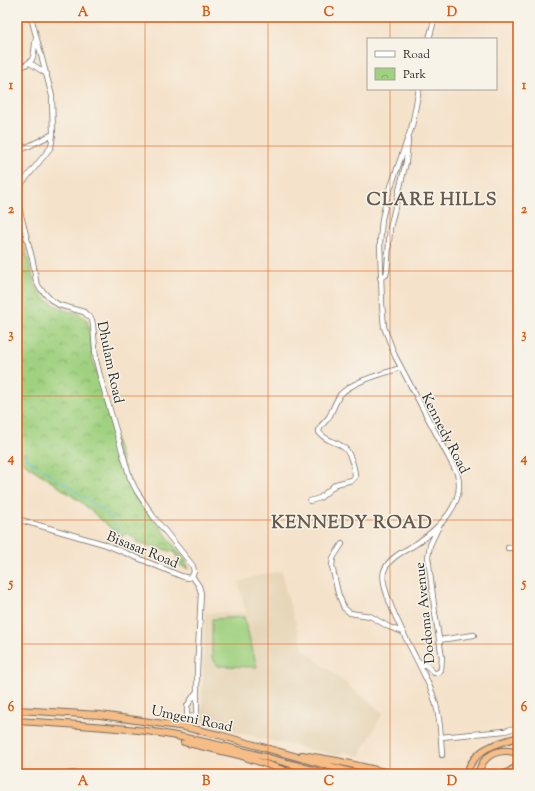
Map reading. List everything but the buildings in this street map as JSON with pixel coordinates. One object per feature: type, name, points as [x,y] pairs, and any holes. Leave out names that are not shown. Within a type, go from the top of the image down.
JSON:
[{"type":"highway","name":"Umgeni Road","points":[[17,710],[100,715],[157,722],[219,735],[358,774]]},
{"type":"highway","name":"Umgeni Road","points":[[17,721],[105,727],[150,732],[223,746],[328,774]]},
{"type":"highway","points":[[150,732],[239,755],[295,774]]},
{"type":"highway","points":[[466,774],[474,758],[486,748],[518,737]]},
{"type":"highway","points":[[478,774],[482,763],[487,757],[495,752],[510,750],[518,753]]},
{"type":"highway","points":[[291,755],[312,756],[393,774]]},
{"type":"highway","points":[[505,774],[518,766]]},
{"type":"street","points":[[18,188],[51,147],[53,134],[52,96],[31,17]]},
{"type":"street","points":[[429,38],[435,17]]},
{"type":"street","points":[[17,69],[30,63],[33,57],[36,37]]},
{"type":"street","points":[[30,63],[46,74]]},
{"type":"street","name":"Kennedy Road","points":[[419,90],[414,115],[387,198],[380,230],[380,278],[384,327],[400,368],[459,478],[460,490],[452,509],[439,526],[393,559],[384,572],[383,577],[386,591],[403,632],[434,697],[441,737],[442,755]]},
{"type":"street","points":[[17,152],[53,134]]},
{"type":"street","points":[[380,278],[386,275],[387,271],[390,228],[406,162],[408,143],[407,138]]},
{"type":"street","name":"Dhulam Road","points":[[18,188],[18,204],[33,262],[36,281],[39,287],[50,299],[59,305],[84,312],[92,320],[96,360],[130,478],[141,499],[193,566],[194,572],[192,576]]},
{"type":"street","points":[[310,501],[320,498],[336,484],[352,480],[355,476],[353,466],[345,449],[326,439],[318,430],[329,417],[337,400],[344,391],[352,386],[400,368]]},
{"type":"street","name":"Bisasar Road","points":[[17,519],[104,544],[181,576],[188,578],[192,576],[199,586],[201,593],[197,714],[194,717],[190,717],[187,715],[186,708],[197,691]]},
{"type":"street","name":"Dodoma Avenue","points":[[418,662],[427,666],[434,673],[440,672],[442,664],[428,557],[430,545],[439,526]]},
{"type":"street","points":[[342,544],[333,558],[332,566],[339,597],[344,608],[350,614],[370,616],[389,627],[403,632]]},
{"type":"street","points":[[508,548],[518,547]]},
{"type":"street","points":[[439,640],[474,635]]},
{"type":"street","points":[[441,737],[500,732],[518,727]]},
{"type":"street","points":[[66,774],[87,774]]},
{"type":"shaded area","points":[[282,571],[285,589],[305,651],[383,713],[360,756],[343,752],[338,756],[251,736],[202,722],[205,613],[246,612],[238,582],[264,574]]},
{"type":"green space","points":[[17,217],[35,285],[45,299],[68,311],[79,313],[87,321],[90,330],[92,357],[123,466],[135,493],[185,560],[189,569],[181,566],[174,552],[139,543],[127,533],[121,537],[81,502],[17,458]]},
{"type":"green space","points":[[244,617],[257,667],[218,666],[212,658],[212,619]]},
{"type":"waterway","points":[[17,452],[106,513],[119,530]]},
{"type":"district","name":"CLARE HILLS","points":[[432,199]]},
{"type":"district","name":"KENNEDY ROAD","points":[[352,522]]}]
